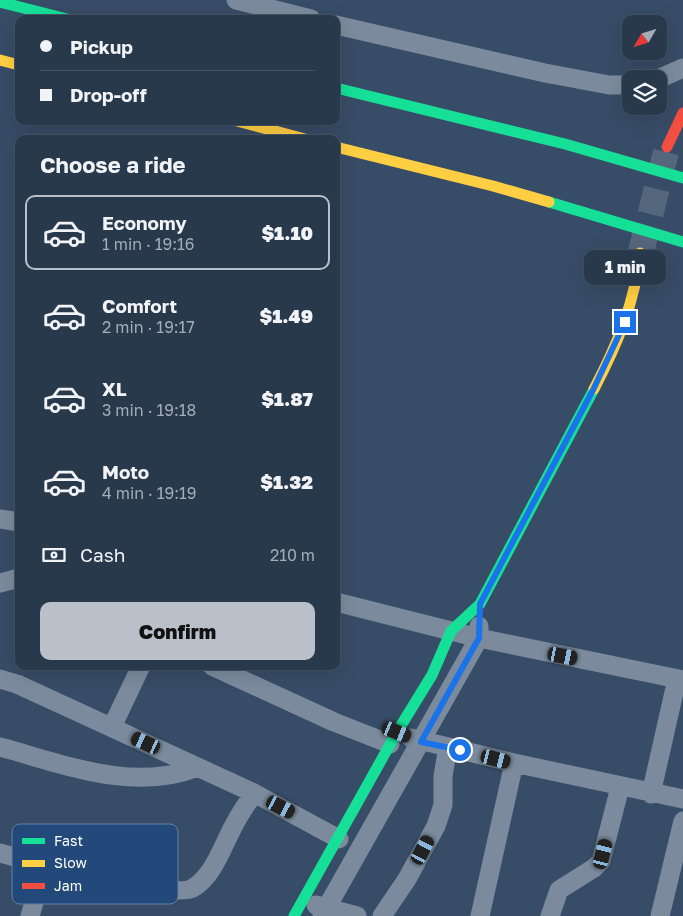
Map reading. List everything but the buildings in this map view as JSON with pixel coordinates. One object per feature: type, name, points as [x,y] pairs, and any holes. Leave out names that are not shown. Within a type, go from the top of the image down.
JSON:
[{"type":"main road","points":[[0,2],[51,15]]},
{"type":"main road","points":[[0,60],[15,64]]},
{"type":"main road","points":[[340,89],[565,144],[683,178]]},
{"type":"main road","points":[[667,147],[676,124],[683,113]]},
{"type":"main road","points":[[252,125],[290,135]]},
{"type":"main road","points":[[340,148],[493,186],[683,242]]},
{"type":"main road","points":[[294,916],[339,839],[393,738],[432,675],[451,631],[480,604],[615,347],[631,306],[640,268],[640,253]]},
{"type":"street","points":[[236,0],[295,15]]},
{"type":"street","points":[[340,26],[545,73],[609,85],[622,85]]},
{"type":"street","points":[[667,75],[683,68]]},
{"type":"street","points":[[0,519],[15,521]]},
{"type":"street","points":[[0,584],[15,579]]},
{"type":"street","points":[[340,603],[479,638],[680,679],[651,794]]},
{"type":"street","points":[[324,913],[479,638],[480,604]]},
{"type":"street","points":[[112,727],[139,670]]},
{"type":"street","points":[[221,670],[334,722],[393,738],[448,747],[514,764],[683,800]]},
{"type":"street","points":[[0,679],[17,684],[254,793],[339,839]]},
{"type":"street","points":[[0,747],[124,778],[173,776],[198,767]]},
{"type":"street","points":[[382,916],[407,879],[436,826],[443,805],[443,776],[448,747]]},
{"type":"street","points":[[480,916],[514,764]]},
{"type":"street","points":[[550,916],[559,890],[594,868],[601,860],[620,787]]},
{"type":"street","points":[[178,890],[191,890],[204,878],[220,854],[254,793]]},
{"type":"street","points":[[660,916],[677,872],[683,821]]},
{"type":"street","points":[[303,900],[324,913],[357,916]]},
{"type":"street","points":[[30,916],[34,904]]},
{"type":"tunnel","points":[[641,252],[666,152]]},
{"type":"traffic: fast","points":[[0,2],[51,15]]},
{"type":"traffic: fast","points":[[340,89],[565,144],[683,178]]},
{"type":"traffic: fast","points":[[549,202],[683,242]]},
{"type":"traffic: fast","points":[[294,916],[397,732],[432,675],[451,631],[480,604],[594,389]]},
{"type":"traffic: slow","points":[[0,60],[15,64]]},
{"type":"traffic: slow","points":[[252,125],[290,135]]},
{"type":"traffic: slow","points":[[340,148],[549,202]]},
{"type":"traffic: slow","points":[[594,389],[624,323],[634,289],[640,253]]},
{"type":"traffic: jam","points":[[667,147],[683,113]]},
{"type":"route","points":[[460,750],[421,742],[479,638],[480,604],[594,388],[615,347],[625,322]]}]
